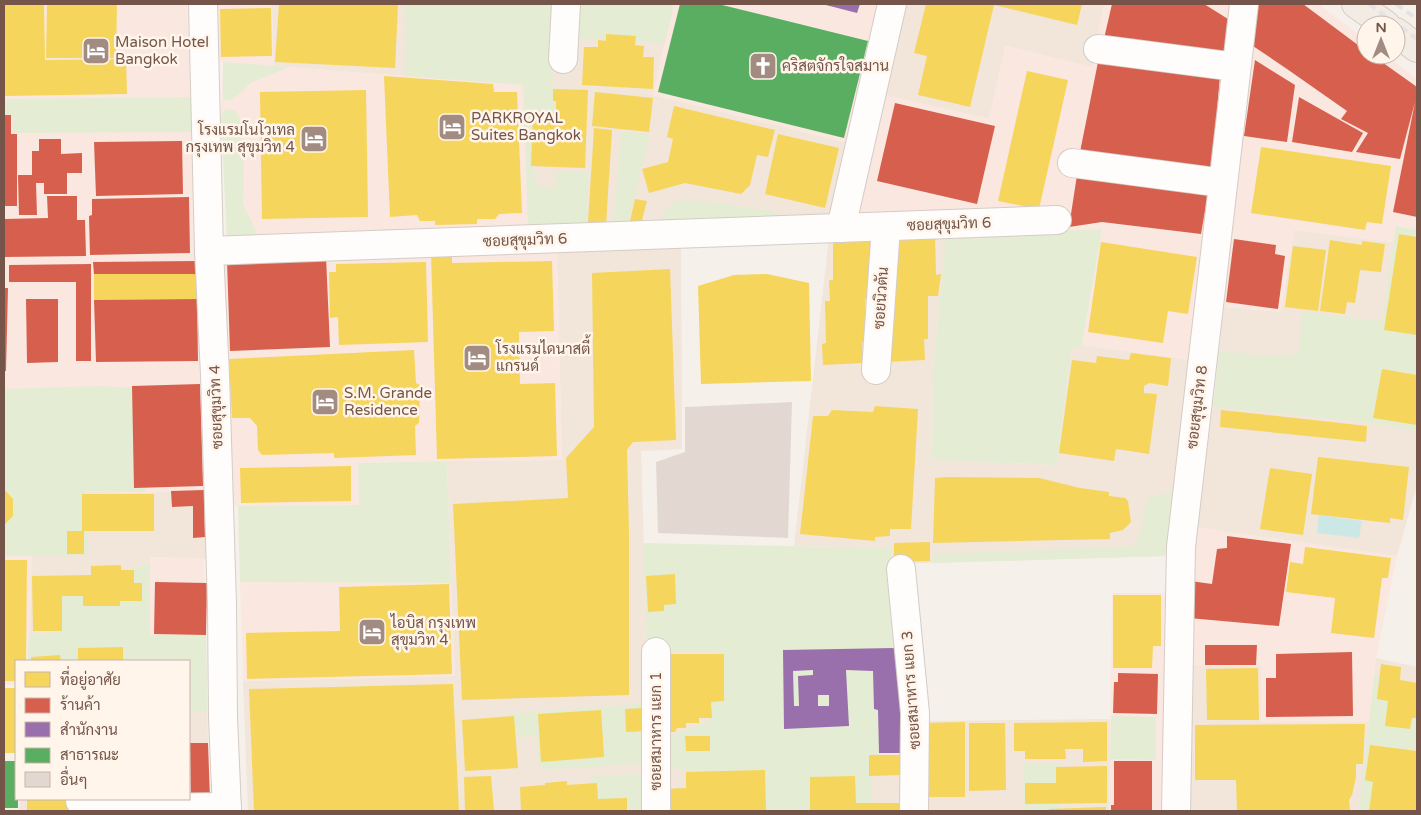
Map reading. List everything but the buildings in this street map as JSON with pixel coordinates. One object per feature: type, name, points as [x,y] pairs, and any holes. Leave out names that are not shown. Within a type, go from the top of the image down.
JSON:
[{"type":"main road","points":[[1356,4],[1372,15]]},
{"type":"main road","points":[[1406,40],[1417,48]]},
{"type":"street","name":"ซอยสุขุมวิท 4","points":[[203,4],[227,809]]},
{"type":"street","points":[[563,59],[566,4]]},
{"type":"street","points":[[841,228],[892,4]]},
{"type":"street","name":"ซอยสุขุมวิท 8","points":[[1176,811],[1181,547],[1244,4]]},
{"type":"street","points":[[1098,49],[1236,68]]},
{"type":"street","points":[[1072,163],[1223,183]]},
{"type":"street","name":"ซอยสุขุมวิท 6","points":[[209,252],[1057,220]]},
{"type":"street","name":"ซอยนิวตัน","points":[[876,370],[886,227]]},
{"type":"street","name":"ซอยสมาหาร แยก 3","points":[[901,569],[914,694],[914,811]]},
{"type":"street","name":"ซอยสมาหาร แยก 1","points":[[656,652],[656,811]]},
{"type":"street","points":[[80,800],[84,806],[227,809]]},
{"type":"shaded area","points":[[4,4],[187,4],[204,490],[137,493],[16,489],[4,391]]},
{"type":"shaded area","points":[[217,4],[272,4],[274,66],[523,85],[528,231],[227,241],[221,115],[223,62],[219,61]]},
{"type":"shaded area","points":[[272,4],[674,4],[653,95],[848,143],[830,220],[528,231],[523,85],[273,66]]},
{"type":"shaded area","points":[[674,4],[882,4],[885,95],[989,119],[1005,46],[1092,67],[1104,4],[1318,4],[1356,32],[1356,65],[1399,65],[1417,79],[1417,230],[1396,226],[1394,242],[1294,230],[1281,312],[1224,307],[1217,364],[1082,345],[1102,229],[981,239],[946,235],[829,237],[848,143],[653,95]]},
{"type":"shaded area","points":[[905,4],[1104,4],[1092,67],[1006,46],[989,119],[885,95]]},
{"type":"shaded area","points":[[947,230],[933,369],[932,460],[1057,465],[1071,349],[1082,345],[1189,360],[1165,556],[893,564],[891,548],[794,546],[829,237]]},
{"type":"shaded area","points":[[1294,230],[1393,242],[1417,230],[1417,485],[1397,556],[1194,527],[1213,407],[1224,307],[1281,312]]},
{"type":"shaded area","points":[[681,245],[682,449],[641,451],[647,650],[778,651],[902,648],[903,811],[248,811],[243,681],[455,676],[447,461],[562,460],[557,250]]},
{"type":"shaded area","points":[[557,250],[562,460],[358,463],[359,505],[227,506],[220,258]]},
{"type":"shaded area","points":[[4,391],[16,489],[137,493],[204,490],[207,559],[150,557],[206,635],[209,811],[19,811],[20,800],[190,800],[190,660],[28,660],[32,556],[4,556]]},
{"type":"shaded area","points":[[1194,527],[1397,556],[1376,658],[1370,722],[1261,722],[1261,666],[1183,665]]},
{"type":"shaded area","points":[[4,556],[32,556],[28,660],[15,660],[15,685],[4,685]]},
{"type":"shaded area","points":[[150,557],[204,558],[206,635],[150,635]]},
{"type":"shaded area","name":"ไอบิส กรุงเทพ สุขุมวิท 4","points":[[240,582],[451,583],[455,676],[243,681]]},
{"type":"shaded area","points":[[1112,593],[1164,593],[1168,612],[1163,811],[1109,811]]},
{"type":"shaded area","points":[[1376,658],[1417,667],[1417,811],[1181,811],[1183,665],[1261,666],[1261,722],[1369,722]]},
{"type":"shaded area","points":[[1111,719],[1109,811],[924,811],[922,721]]},
{"type":"green space","points":[[406,4],[557,4],[552,87],[563,88],[562,115],[536,114],[533,176],[540,188],[555,187],[556,171],[589,172],[587,229],[528,231],[523,85],[405,76]]},
{"type":"green space","points":[[572,4],[674,4],[665,43],[570,38]]},
{"type":"green space","points":[[223,62],[289,67],[252,82],[232,100],[223,100]]},
{"type":"green space","points":[[191,97],[191,132],[13,133],[13,119],[4,119],[4,99]]},
{"type":"green space","points":[[226,109],[235,111],[240,118],[244,161],[243,204],[256,231],[255,240],[227,241],[221,115]]},
{"type":"green space","points":[[622,132],[650,133],[627,227],[613,227]]},
{"type":"green space","points":[[679,200],[711,202],[770,211],[791,221],[660,226],[666,208]]},
{"type":"green space","points":[[1396,226],[1417,230],[1417,431],[1367,422],[1213,407],[1219,351],[1263,356],[1299,354],[1302,311],[1382,322]]},
{"type":"green space","points":[[1102,229],[1082,345],[1071,349],[1057,465],[932,460],[933,369],[946,235],[981,239],[988,233]]},
{"type":"green space","points":[[98,386],[142,388],[146,492],[86,491],[88,556],[4,556],[4,525],[13,515],[13,499],[4,489],[4,389]]},
{"type":"green space","points":[[447,461],[451,583],[240,582],[238,506],[359,505],[358,463]]},
{"type":"green space","points":[[1172,493],[1165,556],[934,563],[934,554],[1133,546],[1139,538],[1145,508],[1151,496]]},
{"type":"green space","points":[[643,543],[891,548],[902,648],[877,670],[879,753],[872,754],[872,811],[755,811],[756,777],[662,768],[661,739],[708,722],[716,651],[647,651]]},
{"type":"green space","points":[[150,563],[150,635],[206,635],[207,711],[190,711],[190,660],[28,660],[29,634],[53,634],[62,588]]},
{"type":"green space","points":[[1374,676],[1417,684],[1417,811],[1359,811]]},
{"type":"green space","points":[[650,703],[646,760],[640,764],[539,770],[537,736],[511,737],[509,714]]},
{"type":"green space","points":[[1111,716],[1156,717],[1156,760],[1110,759]]},
{"type":"green space","points":[[1023,764],[1059,764],[1059,811],[1023,811]]},
{"type":"green space","points":[[633,774],[646,778],[644,811],[594,811],[591,777]]},
{"type":"water","points":[[1319,515],[1362,521],[1359,538],[1317,533]]},
{"type":"railway","points":[[1369,4],[1417,39]]},
{"type":"railway","points":[[1396,4],[1417,19]]},
{"type":"place","name":"Maison Hotel Bangkok","points":[[96,51]]},
{"type":"place","name":"คริสตจักรใจสมาน","points":[[763,66]]},
{"type":"place","name":"PARKROYAL Suites Bangkok","points":[[452,127]]},
{"type":"place","name":"โรงแรมโนโวเทล กรุงเทพ สุขุมวิท 4","points":[[314,139]]},
{"type":"place","name":"โรงแรมไดนาสตี้ แกรนด์","points":[[477,358]]},
{"type":"place","name":"S.M. Grande Residence","points":[[325,402]]},
{"type":"place","name":"ไอบิส กรุงเทพ สุขุมวิท 4","points":[[372,632]]}]
